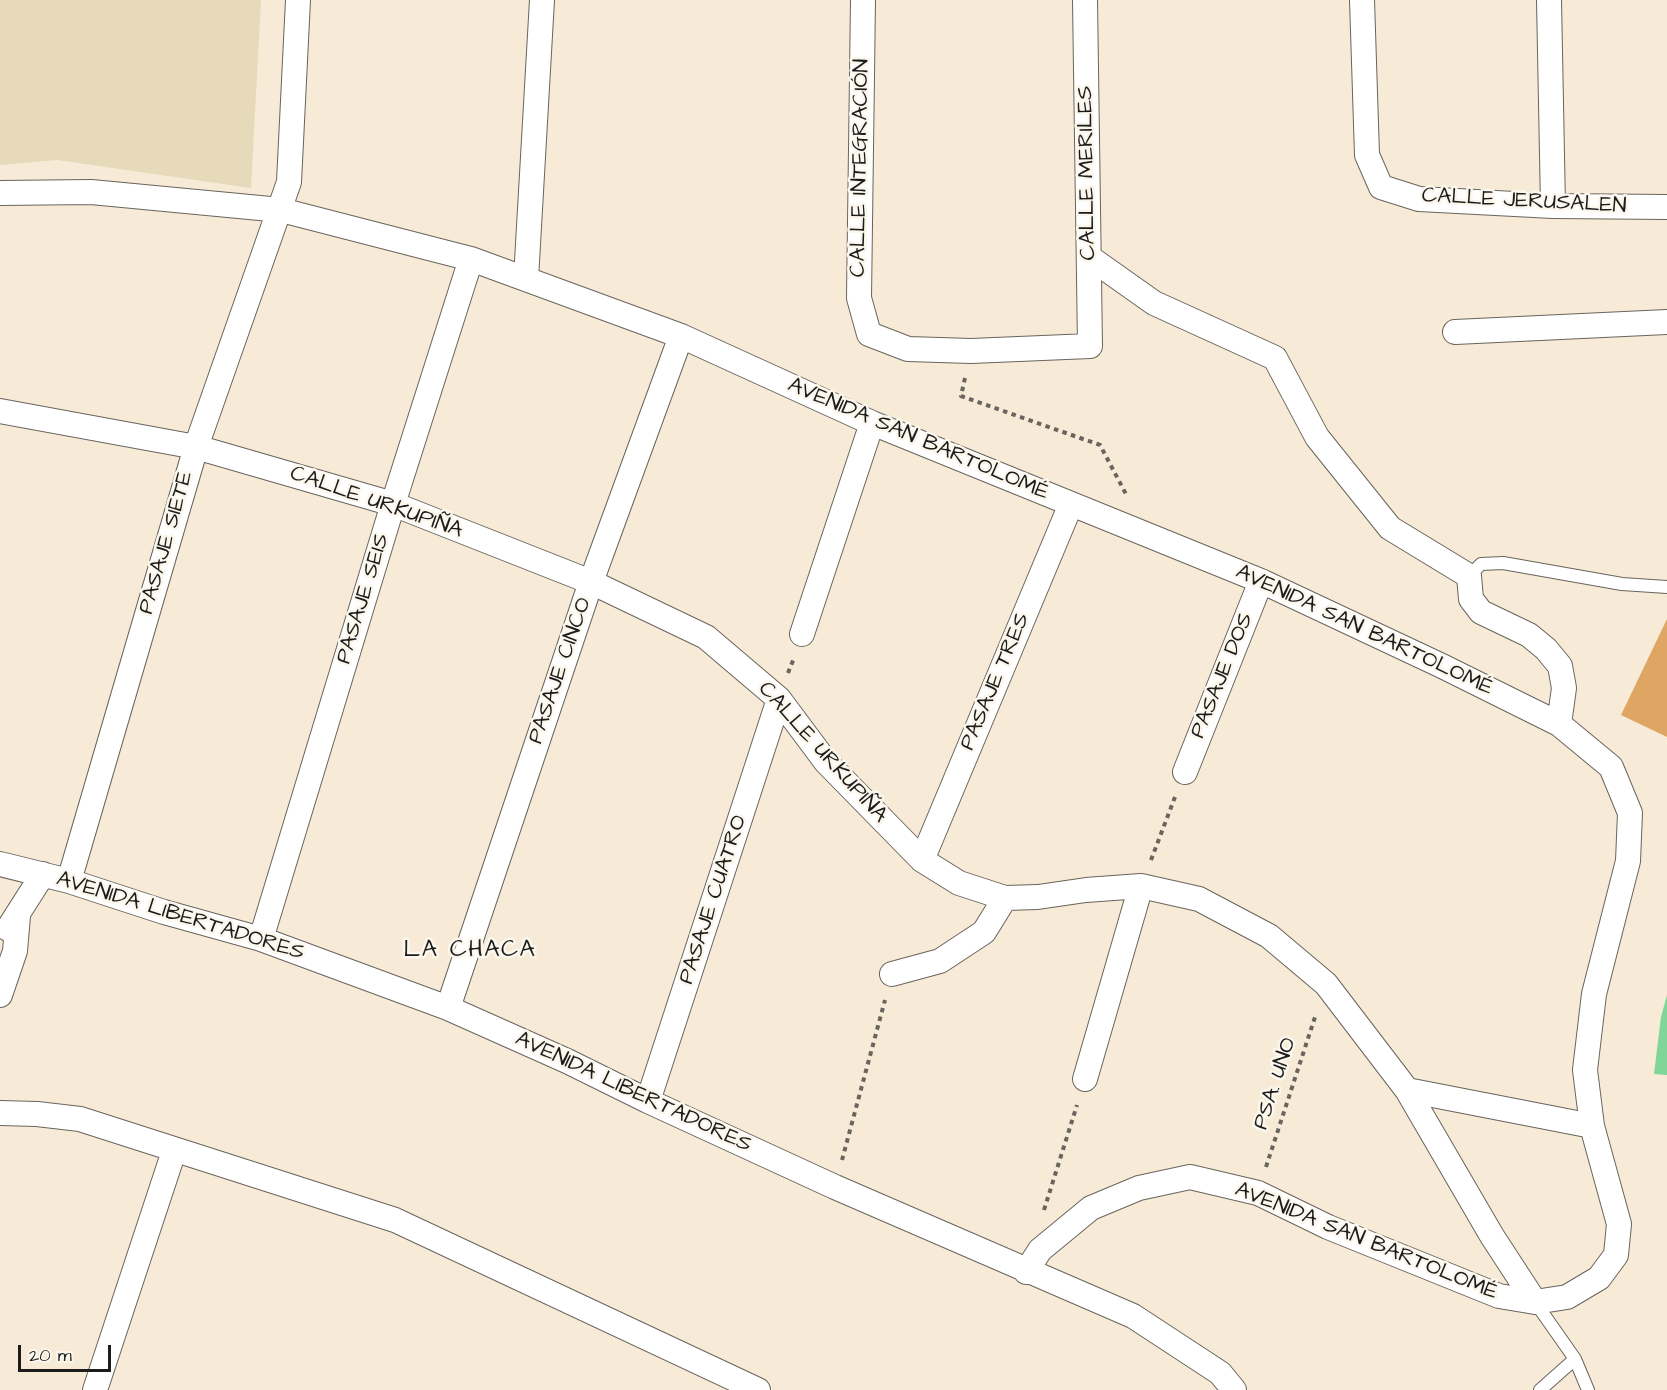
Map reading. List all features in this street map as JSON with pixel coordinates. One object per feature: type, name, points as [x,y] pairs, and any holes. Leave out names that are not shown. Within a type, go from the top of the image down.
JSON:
[{"type":"street","name":"PASAJE SIETE","points":[[69,881],[196,447],[289,182],[298,0]]},
{"type":"street","points":[[526,279],[542,0]]},
{"type":"street","name":"CALLE INTEGRACIÓN","points":[[863,0],[859,298],[869,334],[908,349],[971,351]]},
{"type":"street","name":"CALLE MERILES","points":[[971,351],[1090,346],[1085,0]]},
{"type":"street","name":"CALLE JERUSALEN","points":[[1362,0],[1367,155],[1382,188],[1419,199],[1553,206],[1667,207]]},
{"type":"street","points":[[1549,0],[1553,206]]},
{"type":"street","name":"AVENIDA SAN BARTOLOMÉ","points":[[0,193],[91,192],[281,210],[471,259],[681,336],[872,423],[1261,581],[1442,666],[1558,724],[1611,767],[1630,813],[1628,861],[1593,994],[1585,1070],[1592,1126],[1619,1224],[1616,1255],[1599,1278],[1567,1297],[1535,1302],[1499,1296],[1328,1227],[1258,1193],[1190,1178],[1139,1188],[1091,1208],[1040,1250],[1026,1272]]},
{"type":"street","points":[[1089,257],[1154,303],[1275,358],[1317,437],[1390,528],[1469,576],[1471,599],[1481,612],[1529,635],[1546,649],[1560,666],[1564,688],[1558,724]]},
{"type":"street","name":"PASAJE SEIS","points":[[261,939],[393,504],[471,259]]},
{"type":"street","points":[[1455,332],[1667,322]]},
{"type":"street","name":"PASAJE CINCO","points":[[447,1008],[591,582],[681,336]]},
{"type":"street","name":"CALLE URKUPIÑA","points":[[0,411],[196,447],[393,504],[591,582],[706,637],[779,699],[826,762],[922,860],[959,883],[1005,898],[1038,897],[1086,890],[1141,886],[1198,899],[1269,936],[1326,984],[1407,1090],[1492,1236],[1535,1302]]},
{"type":"street","points":[[802,634],[872,423]]},
{"type":"street","name":"PASAJE TRES","points":[[922,860],[1071,504]]},
{"type":"street","name":"PASAJE DOS","points":[[1185,772],[1261,581]]},
{"type":"street","name":"PASAJE CUATRO","points":[[648,1101],[779,699]]},
{"type":"street","name":"AVENIDA LIBERTADORES","points":[[0,864],[69,881],[164,912],[261,939],[447,1008],[567,1061],[835,1187],[1026,1272],[1133,1316],[1220,1372],[1234,1390]]},
{"type":"street","points":[[0,941],[43,874]]},
{"type":"street","points":[[1085,1079],[1141,886]]},
{"type":"street","points":[[892,974],[940,961],[984,932],[1005,898]]},
{"type":"street","points":[[0,995],[15,951],[18,916]]},
{"type":"street","points":[[1407,1090],[1592,1126]]},
{"type":"street","points":[[0,1113],[80,1119],[395,1221],[758,1390]]},
{"type":"street","points":[[96,1390],[174,1151]]},
{"type":"lane","points":[[1469,576],[1481,564],[1503,563],[1622,584],[1667,587]]},
{"type":"lane","points":[[1535,1302],[1575,1359],[1588,1390]]},
{"type":"lane","points":[[1540,1390],[1575,1359]]},
{"type":"path","points":[[971,351],[961,396],[1100,446],[1147,534]]},
{"type":"path","points":[[779,699],[802,634]]},
{"type":"path","points":[[1141,886],[1185,772]]},
{"type":"path","points":[[835,1187],[892,974]]},
{"type":"path","name":"PSA. UNO","points":[[1258,1193],[1326,984]]},
{"type":"path","points":[[1040,1250],[1042,1214],[1085,1079]]},
{"type":"shaded area","points":[[0,0],[261,0],[251,188],[57,160],[0,165]]},
{"type":"green space","points":[[1667,995],[1667,1075],[1654,1074],[1661,1017]]},
{"type":"building","points":[[1667,619],[1667,737],[1621,715]]},
{"type":"district","name":"LA CHACA","points":[[470,951]]}]
